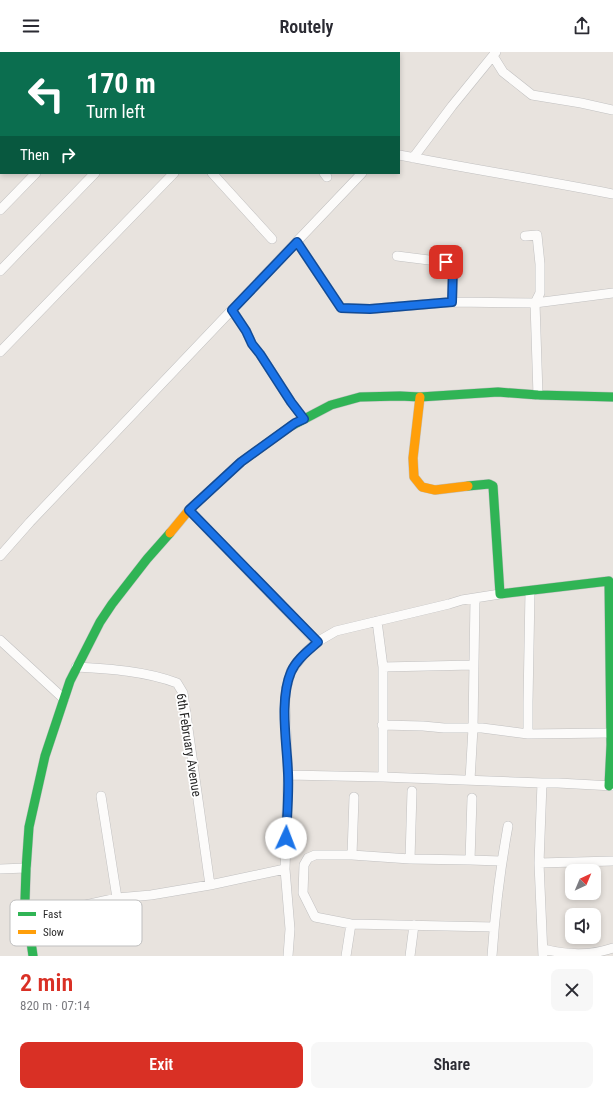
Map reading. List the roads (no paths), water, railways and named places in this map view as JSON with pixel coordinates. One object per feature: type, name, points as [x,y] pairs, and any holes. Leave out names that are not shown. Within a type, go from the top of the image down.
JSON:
[{"type":"street","points":[[412,158],[495,54],[503,72],[532,95],[582,103],[613,110]]},
{"type":"street","points":[[400,155],[613,194]]},
{"type":"street","points":[[2,205],[35,174]]},
{"type":"street","points":[[0,272],[94,174]]},
{"type":"street","points":[[0,352],[173,174]]},
{"type":"street","points":[[213,174],[272,239]]},
{"type":"street","points":[[0,556],[30,522],[361,174]]},
{"type":"street","points":[[525,236],[537,235],[540,264],[540,292],[535,303],[538,395]]},
{"type":"street","points":[[297,242],[341,308],[370,309],[452,302],[535,303],[613,293]]},
{"type":"street","points":[[397,256],[446,262],[453,267],[452,302]]},
{"type":"street","points":[[232,310],[246,331],[252,344],[304,419]]},
{"type":"street","points":[[25,900],[29,827],[34,797],[45,756],[76,667],[100,622],[147,559],[189,510],[241,462],[295,423],[331,405],[360,398],[400,396],[420,397],[498,392],[538,395],[613,396]]},
{"type":"street","points":[[420,397],[413,458],[414,477],[422,487],[435,490],[489,484],[493,486],[500,594]]},
{"type":"street","points":[[189,510],[318,642]]},
{"type":"street","points":[[288,775],[383,777],[611,786],[611,581],[462,600],[336,631],[318,642],[306,652],[292,671],[286,690],[285,704],[288,775],[285,869],[290,929],[288,956]]},
{"type":"street","points":[[528,734],[530,591]]},
{"type":"street","points":[[470,780],[473,728],[475,598]]},
{"type":"street","points":[[377,620],[382,667],[383,777]]},
{"type":"street","points":[[0,640],[64,699]]},
{"type":"street","points":[[382,667],[474,665]]},
{"type":"street","name":"6th February Avenue","points":[[76,667],[126,670],[167,679],[177,683],[183,693],[210,885]]},
{"type":"street","points":[[382,725],[482,728],[528,734],[610,733]]},
{"type":"street","points":[[542,783],[539,862],[543,953],[582,955],[613,948]]},
{"type":"street","points":[[410,859],[412,791]]},
{"type":"street","points":[[101,796],[117,898]]},
{"type":"street","points":[[352,855],[354,797]]},
{"type":"street","points":[[470,860],[472,798]]},
{"type":"street","points":[[492,956],[501,861],[508,826]]},
{"type":"street","points":[[494,927],[351,924],[315,917],[303,893],[304,865],[308,858],[315,855],[501,861]]},
{"type":"street","points":[[539,862],[613,861]]},
{"type":"street","points":[[0,869],[26,868]]},
{"type":"street","points":[[108,900],[151,895],[210,885],[285,869]]},
{"type":"street","points":[[346,956],[351,924]]},
{"type":"street","points":[[410,956],[414,925]]},
{"type":"street","points":[[31,946],[33,956]]}]
